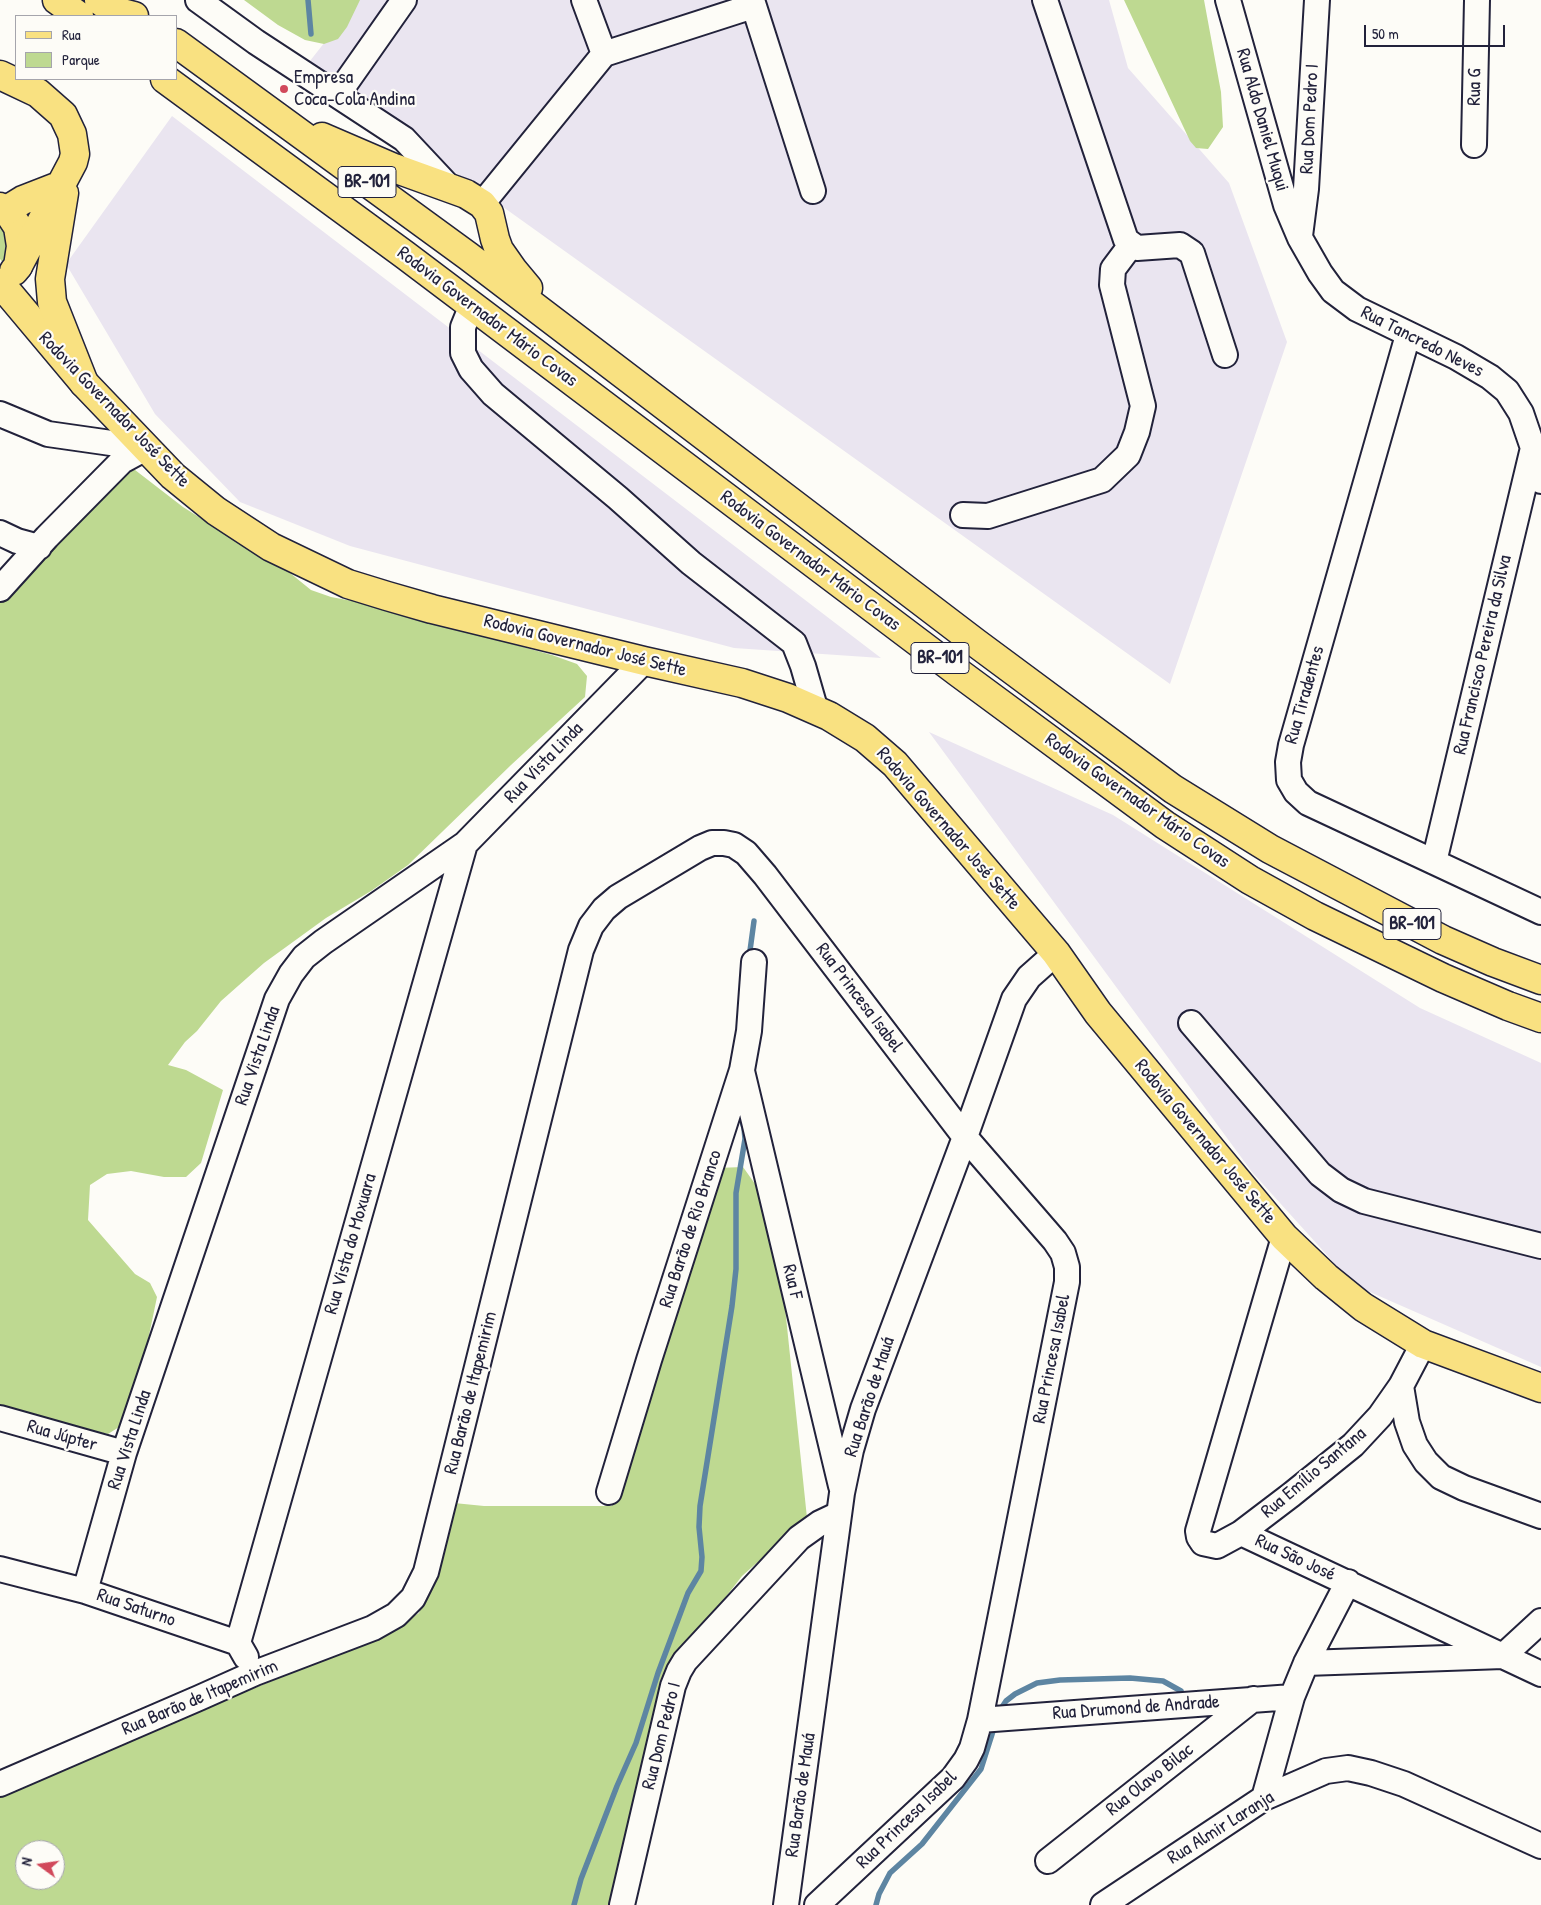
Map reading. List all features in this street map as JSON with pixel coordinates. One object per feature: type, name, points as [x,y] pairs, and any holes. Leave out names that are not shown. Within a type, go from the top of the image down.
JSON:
[{"type":"main road","points":[[56,0],[78,15]]},
{"type":"main road","points":[[99,0],[114,11],[130,15]]},
{"type":"main road","points":[[118,0],[139,15]]},
{"type":"main road","name":"Rodovia Governador Mário Covas","points":[[178,44],[468,256],[976,643],[1173,789],[1270,849],[1443,940],[1535,976]]},
{"type":"main road","points":[[0,75],[38,93],[63,115],[72,134],[75,154],[73,162],[4,286]]},
{"type":"main road","name":"Rodovia Governador Mário Covas","points":[[166,80],[406,255],[959,673],[1165,825],[1250,880],[1316,916],[1443,978],[1541,1018]]},
{"type":"main road","points":[[266,108],[321,136],[394,168],[466,194],[482,204],[489,213],[499,250],[522,281],[590,348]]},
{"type":"main road","points":[[4,286],[21,246],[18,227],[3,208],[23,200],[63,179]]},
{"type":"main road","points":[[63,179],[50,279],[52,302],[84,383]]},
{"type":"main road","points":[[406,255],[449,261],[468,256],[482,250],[487,244],[492,228]]},
{"type":"main road","name":"Rodovia Governador José Sette","points":[[4,286],[34,325],[84,383],[173,476],[216,511],[271,547],[348,584],[432,609],[742,683],[788,698],[865,738],[895,764],[1056,953],[1098,1013],[1284,1237],[1326,1277],[1362,1307],[1423,1344],[1541,1388]]},
{"type":"street","points":[[198,0],[256,42],[404,139],[449,187]]},
{"type":"street","points":[[338,94],[404,0]]},
{"type":"street","points":[[584,0],[604,54]]},
{"type":"street","points":[[1045,0],[1126,240],[1131,246],[1143,249],[1180,245],[1192,253],[1225,355]]},
{"type":"street","name":"Rua Aldo Daniel Muqui","points":[[1228,0],[1286,205],[1300,238]]},
{"type":"street","name":"Rua Dom Pedro I","points":[[1300,238],[1306,189],[1317,0]]},
{"type":"street","name":"Rua G","points":[[1474,145],[1477,0]]},
{"type":"street","points":[[482,204],[604,54],[753,3],[813,191]]},
{"type":"street","points":[[394,168],[404,139]]},
{"type":"street","name":"Rua Tancredo Neves","points":[[1300,238],[1320,274],[1333,291],[1357,309],[1456,357],[1490,377],[1507,392],[1520,413],[1533,448],[1541,481]]},
{"type":"street","points":[[963,515],[988,516],[1102,480],[1128,455],[1137,432],[1143,406],[1112,285],[1113,270],[1131,246]]},
{"type":"street","points":[[472,305],[463,327],[463,353],[471,369],[493,394],[618,498],[691,562],[794,643],[816,711]]},
{"type":"street","name":"Rua Tiradentes","points":[[1408,335],[1296,726],[1288,762],[1289,780],[1296,792],[1308,803],[1541,912]]},
{"type":"street","points":[[0,414],[48,434],[146,448]]},
{"type":"street","points":[[0,589],[122,460],[146,448]]},
{"type":"street","name":"Rua Francisco Pereira da Silva","points":[[1434,862],[1533,448]]},
{"type":"street","points":[[0,533],[17,541],[39,547]]},
{"type":"street","name":"Rua Vista Linda","points":[[84,1591],[124,1453],[278,999],[291,974],[304,957],[323,942],[465,844],[644,661]]},
{"type":"street","name":"Rua Barão de Itapemirim","points":[[0,1784],[190,1702],[254,1672],[373,1628],[396,1615],[413,1598],[426,1572],[577,969],[591,926],[604,909],[618,897],[700,848],[712,843],[724,843],[734,845],[746,853]]},
{"type":"street","name":"Rua Vista do Moxuara","points":[[238,1643],[465,844]]},
{"type":"street","name":"Rua Princesa Isabel","points":[[746,853],[765,875],[965,1137],[1055,1240],[1063,1253],[1067,1267],[1065,1292],[980,1720],[966,1760],[953,1778],[817,1905]]},
{"type":"street","name":"Rua Barão de Mauá","points":[[786,1905],[841,1504],[851,1450],[863,1409],[965,1137],[1014,999],[1029,977],[1056,953]]},
{"type":"street","name":"Rua Barão de Rio Branco","points":[[609,1492],[649,1360],[742,1070],[749,1031],[754,962]]},
{"type":"street","points":[[1191,1023],[1320,1174],[1341,1190],[1364,1201],[1541,1246]]},
{"type":"street","name":"Rua F","points":[[742,1070],[841,1504]]},
{"type":"street","name":"Rua São José","points":[[1284,1237],[1198,1531],[1199,1537],[1203,1543],[1217,1546],[1241,1532],[1541,1674]]},
{"type":"street","name":"Rua Emílio Santana","points":[[1241,1532],[1291,1495],[1353,1444],[1380,1416],[1401,1386],[1423,1344]]},
{"type":"street","points":[[1401,1386],[1407,1422],[1415,1444],[1426,1462],[1441,1476],[1464,1488],[1541,1516]]},
{"type":"street","name":"Rua Júpter","points":[[0,1418],[124,1453]]},
{"type":"street","name":"Rua Dom Pedro I","points":[[622,1905],[679,1671],[685,1661],[799,1538],[820,1523],[841,1504]]},
{"type":"street","name":"Rua Saturno","points":[[0,1569],[84,1591],[238,1643]]},
{"type":"street","points":[[1264,1798],[1292,1697],[1306,1663],[1348,1582]]},
{"type":"street","points":[[1306,1663],[1503,1656],[1541,1621]]},
{"type":"street","points":[[238,1643],[254,1672]]},
{"type":"street","name":"Rua Drumond de Andrade","points":[[980,1720],[1292,1697]]},
{"type":"street","name":"Rua Olavo Bilac","points":[[1048,1861],[1252,1699]]},
{"type":"street","name":"Rua Almir Laranja","points":[[1103,1905],[1264,1798],[1326,1771],[1348,1768],[1371,1773],[1404,1784],[1541,1846]]},
{"type":"shaded area","points":[[358,0],[1109,0],[1128,68],[1229,183],[1287,342],[1170,684],[306,66]]},
{"type":"shaded area","points":[[172,116],[881,658],[734,648],[350,546],[240,502],[155,414],[66,264]]},
{"type":"shaded area","points":[[929,732],[1113,815],[1420,1008],[1541,1063],[1541,1367],[1354,1285],[1252,1172]]},
{"type":"green space","points":[[244,0],[360,0],[347,27],[338,39],[324,44],[305,40],[278,25]]},
{"type":"green space","points":[[1124,0],[1204,0],[1221,92],[1223,127],[1208,149],[1196,148],[1190,141]]},
{"type":"green space","points":[[0,227],[7,232],[10,254],[6,266],[0,259]]},
{"type":"green space","points":[[126,463],[183,507],[290,573],[311,590],[331,597],[363,603],[552,655],[577,664],[587,676],[585,697],[511,765],[408,865],[371,891],[326,918],[264,963],[221,1001],[197,1031],[185,1042],[168,1065],[186,1070],[223,1090],[201,1163],[186,1177],[164,1177],[131,1171],[107,1174],[90,1185],[88,1220],[135,1274],[150,1283],[157,1297],[148,1340],[119,1427],[108,1434],[14,1414],[0,1409],[0,594]]},
{"type":"green space","points":[[743,1167],[775,1212],[807,1518],[742,1576],[662,1679],[611,1905],[0,1905],[0,1786],[120,1743],[382,1636],[419,1613],[454,1503],[484,1506],[612,1506],[717,1168]]},
{"type":"waterway","points":[[308,0],[311,34]]},
{"type":"waterway","points":[[749,958],[754,921]]},
{"type":"waterway","points":[[574,1905],[581,1879],[636,1743],[658,1673],[688,1593],[701,1571],[700,1506],[732,1306],[736,1269],[736,1193],[745,1139],[738,1108]]},
{"type":"waterway","points":[[998,1713],[1006,1701],[1015,1694],[1037,1683],[1060,1680],[1130,1678],[1163,1681],[1181,1691]]},
{"type":"waterway","points":[[876,1905],[879,1894],[890,1873],[922,1844],[981,1769],[995,1725]]},
{"type":"place","name":"Empresa Coca-Cola Andina","points":[[284,89]]}]
